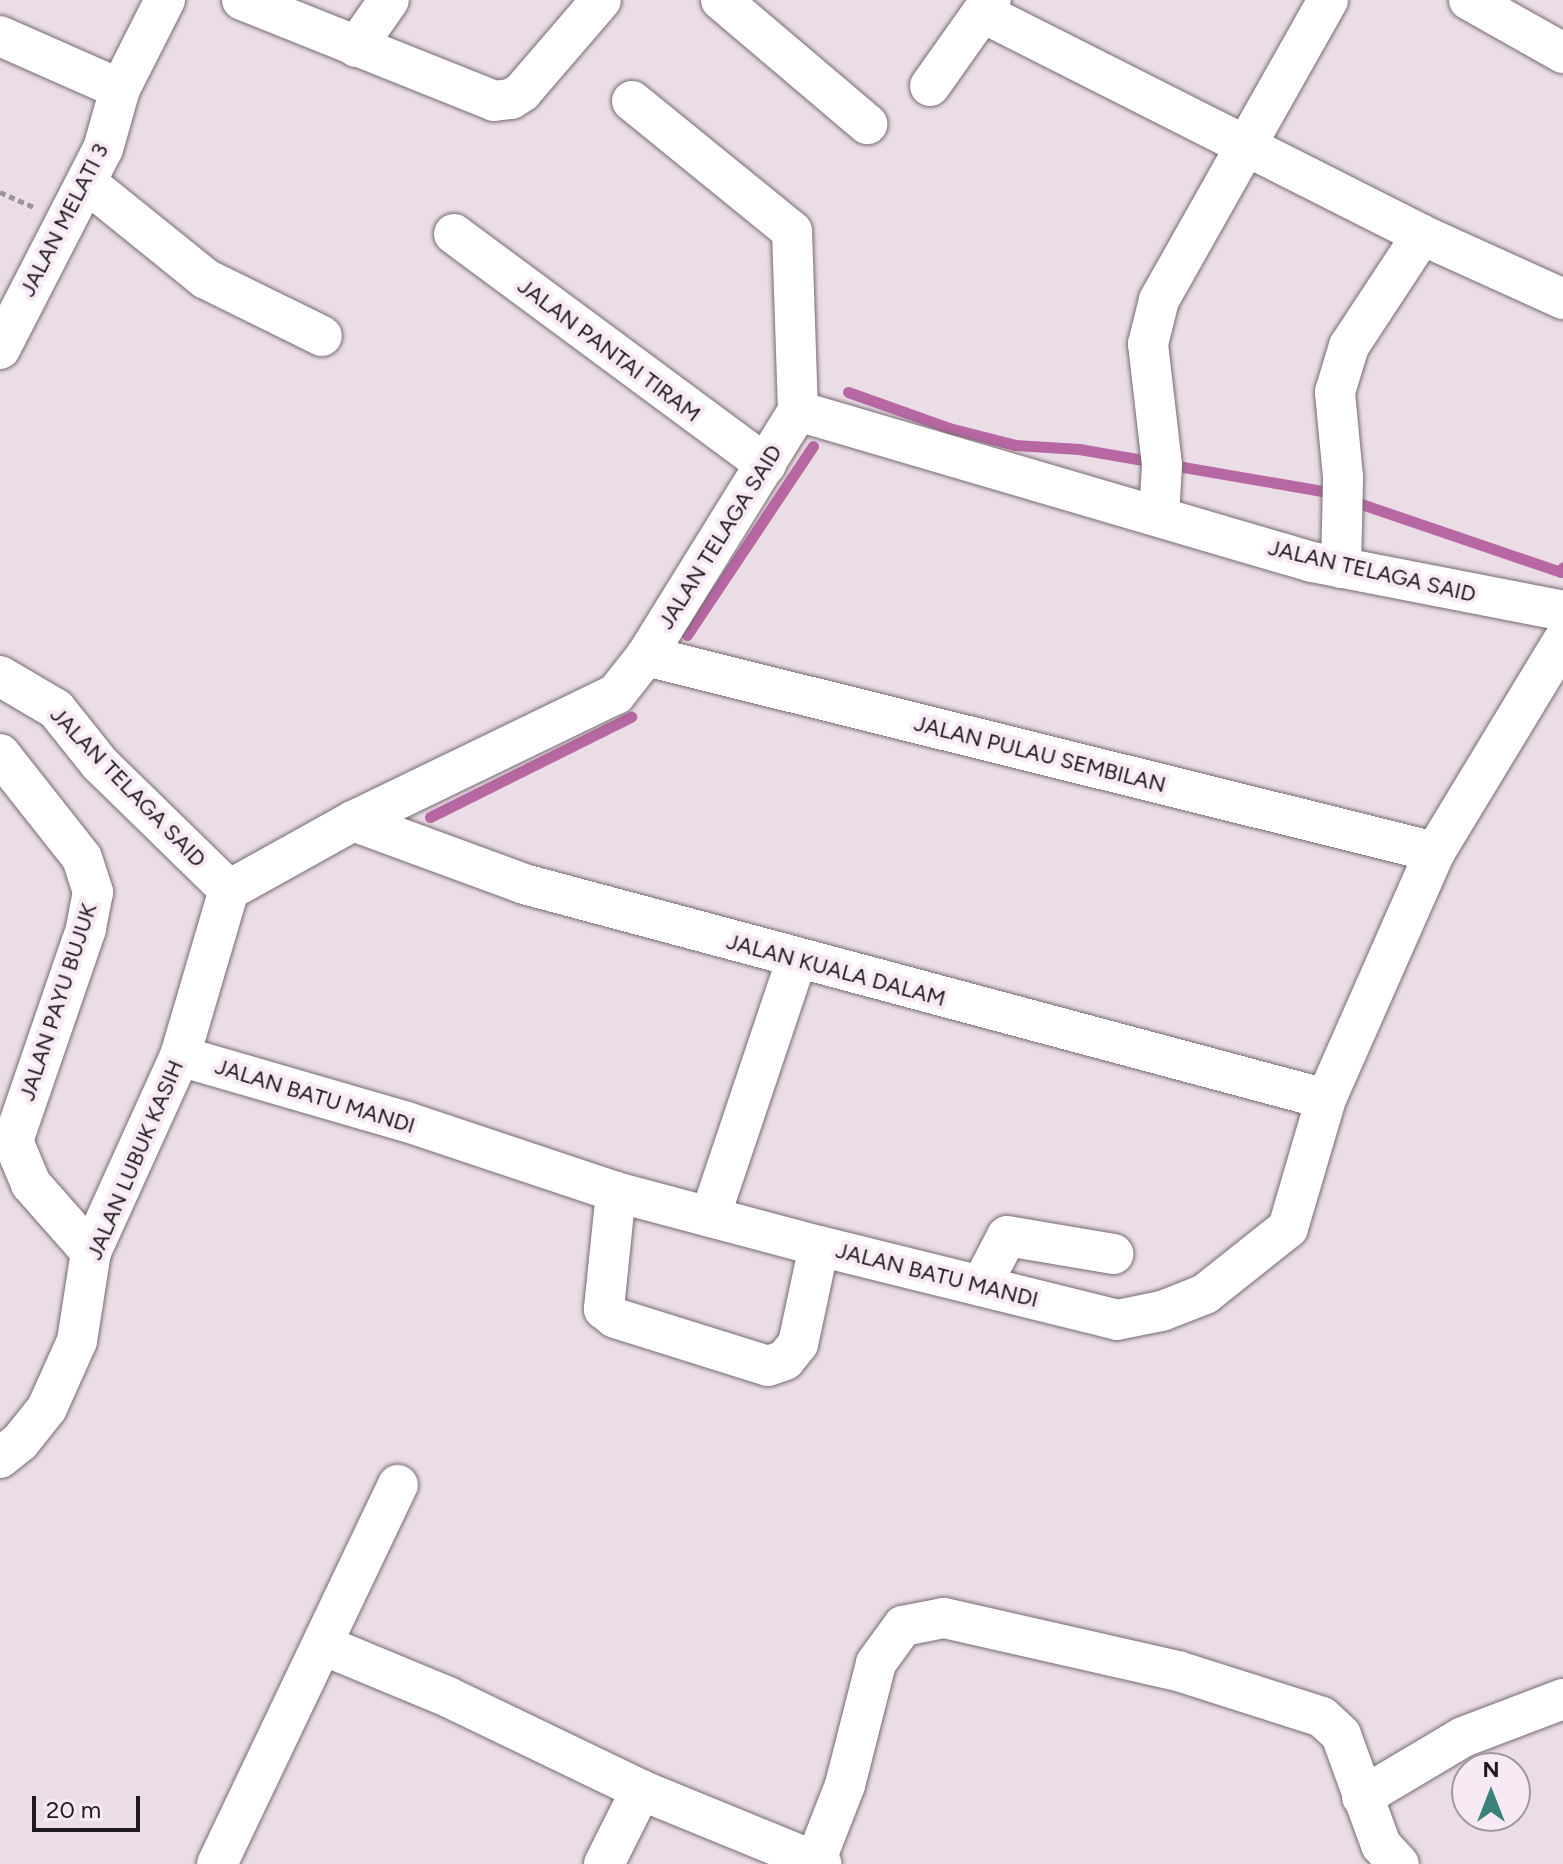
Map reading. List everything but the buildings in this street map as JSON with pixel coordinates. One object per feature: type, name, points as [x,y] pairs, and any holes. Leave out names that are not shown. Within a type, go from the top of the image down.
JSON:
[{"type":"street","name":"JALAN MELATI 3","points":[[0,349],[87,183],[112,125],[120,89],[165,0]]},
{"type":"street","points":[[242,0],[473,96],[511,99],[601,0]]},
{"type":"street","points":[[356,47],[389,0]]},
{"type":"street","points":[[721,0],[867,124]]},
{"type":"street","points":[[1159,516],[1162,459],[1148,344],[1159,300],[1328,0]]},
{"type":"street","points":[[1478,5],[1563,26]]},
{"type":"street","points":[[1478,5],[1563,53]]},
{"type":"street","points":[[930,86],[987,6],[1422,235],[1563,299]]},
{"type":"street","points":[[0,36],[120,89]]},
{"type":"street","points":[[632,101],[792,231],[798,411]]},
{"type":"street","points":[[87,183],[206,279],[322,336]]},
{"type":"street","name":"JALAN PANTAI TIRAM","points":[[454,234],[766,465]]},
{"type":"street","points":[[1341,568],[1343,494],[1335,392],[1349,346],[1422,235]]},
{"type":"street","name":"JALAN TELAGA SAID","points":[[0,676],[56,709],[100,764],[229,890],[353,821],[576,718],[616,694],[646,656],[798,411],[1341,568],[1563,611]]},
{"type":"street","points":[[1435,852],[1563,641]]},
{"type":"street","name":"JALAN PULAU SEMBILAN","points":[[646,656],[1435,852]]},
{"type":"street","name":"JALAN PAYU BUJUK","points":[[0,754],[82,858],[93,892],[86,929],[13,1141],[31,1184],[91,1252]]},
{"type":"street","name":"JALAN KUALA DALAM","points":[[353,821],[524,884],[796,961],[1326,1099]]},
{"type":"street","name":"JALAN BATU MANDI","points":[[180,1056],[616,1192],[1117,1320],[1162,1311],[1205,1294],[1288,1228],[1326,1099],[1435,852]]},
{"type":"street","name":"JALAN LUBUK KASIH","points":[[0,1458],[47,1408],[77,1341],[91,1252],[180,1056],[229,890]]},
{"type":"street","points":[[710,1217],[796,961]]},
{"type":"street","points":[[616,1192],[604,1309],[615,1318],[768,1366],[785,1360],[798,1344],[819,1246]]},
{"type":"street","points":[[981,1286],[1007,1236],[1113,1254]]},
{"type":"street","points":[[217,1864],[325,1646],[398,1485]]},
{"type":"street","points":[[325,1646],[448,1697],[641,1790],[818,1863],[845,1785],[876,1663],[895,1634],[919,1619],[944,1618],[1046,1638],[1193,1676],[1322,1717],[1341,1735],[1381,1845],[1399,1864]]},
{"type":"street","points":[[1362,1797],[1463,1737],[1563,1699]]},
{"type":"street","points":[[604,1864],[641,1790]]},
{"type":"waterway","points":[[848,392],[949,428],[1015,445],[1079,449],[1323,491],[1561,572],[1563,567]]},
{"type":"waterway","points":[[687,635],[813,446]]},
{"type":"waterway","points":[[430,817],[631,717]]}]
